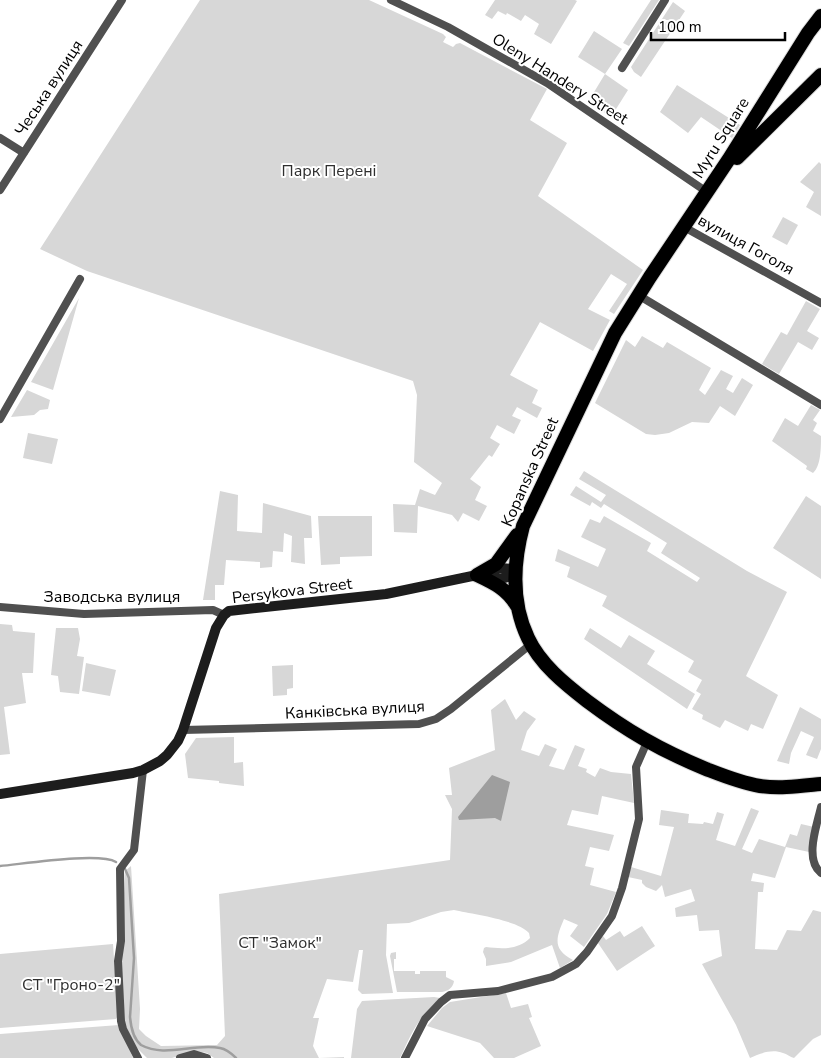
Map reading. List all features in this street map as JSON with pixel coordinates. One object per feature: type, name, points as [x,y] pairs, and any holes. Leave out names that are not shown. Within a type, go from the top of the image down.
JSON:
[{"type":"highway","name":"Myru Square","points":[[707,192],[808,33],[821,16]]},
{"type":"highway","name":"Myru Square","points":[[707,192],[737,158],[821,75]]},
{"type":"highway","points":[[768,95],[768,108],[771,111],[780,112],[788,107]]},
{"type":"highway","name":"Kopanska Street","points":[[707,192],[638,295],[613,338],[523,526],[516,553],[515,573],[519,609],[528,638],[537,654],[570,687],[613,720],[647,742],[686,761],[744,783],[774,788],[821,784]]},
{"type":"highway","points":[[477,575],[496,564],[523,526]]},
{"type":"highway","points":[[477,575],[494,582],[506,590],[512,596],[519,609]]},
{"type":"main road","name":"Persykova Street","points":[[0,794],[133,773],[143,770],[167,755],[184,730],[214,634],[224,615],[229,611],[386,594],[477,575],[500,568],[512,569],[515,573]]},
{"type":"street","name":"Чеська вулиця","points":[[0,190],[122,0]]},
{"type":"street","name":"Oleny Handery Street","points":[[391,0],[458,32],[557,89],[707,192]]},
{"type":"street","points":[[622,68],[666,0]]},
{"type":"street","points":[[0,138],[24,153]]},
{"type":"street","name":"вулиця Гоголя","points":[[684,227],[821,303]]},
{"type":"street","points":[[0,418],[80,279]]},
{"type":"street","points":[[638,295],[821,405]]},
{"type":"street","name":"Заводська вулиця","points":[[0,607],[84,614],[212,610],[224,615]]},
{"type":"street","name":"Канківська вулиця","points":[[184,730],[419,724],[436,719],[451,709],[531,644]]},
{"type":"street","points":[[405,1058],[425,1019],[450,995],[498,991],[552,977],[576,964],[587,952],[612,916],[622,888],[639,819],[636,768],[647,742]]},
{"type":"street","points":[[138,1058],[121,1021],[118,961],[120,941],[120,869],[134,850],[143,770]]},
{"type":"street","points":[[821,807],[813,856],[815,867],[821,873]]},
{"type":"street","points":[[180,1058],[194,1054],[207,1058]]},
{"type":"green space","name":"Парк Перені","points":[[200,0],[369,0],[443,34],[446,37],[443,42],[453,47],[460,43],[547,89],[530,120],[567,143],[538,196],[643,270],[614,314],[609,311],[627,284],[611,274],[588,309],[610,320],[593,351],[540,322],[510,375],[538,390],[532,403],[542,408],[537,418],[517,407],[512,416],[521,420],[514,434],[497,425],[490,438],[500,444],[492,457],[489,455],[470,479],[481,487],[475,500],[487,506],[479,521],[463,513],[458,522],[452,515],[418,506],[417,533],[394,532],[393,504],[415,505],[420,489],[435,495],[442,483],[414,462],[417,395],[413,381],[87,271],[40,249]]},
{"type":"green space","points":[[495,0],[577,1],[551,44],[534,34],[539,24],[525,15],[521,21],[507,13],[506,15],[498,11],[492,19],[485,15]]},
{"type":"green space","points":[[651,0],[659,0],[629,46],[623,43]]},
{"type":"green space","points":[[673,2],[685,11],[641,77],[631,67]]},
{"type":"green space","points":[[594,31],[622,49],[605,74],[578,57]]},
{"type":"green space","points":[[605,74],[628,90],[611,117],[588,102]]},
{"type":"green space","points":[[677,85],[740,125],[732,138],[701,117],[688,133],[660,112]]},
{"type":"green space","points":[[819,162],[821,164],[821,216],[806,207],[814,192],[800,182]]},
{"type":"green space","points":[[783,217],[798,225],[787,245],[772,237]]},
{"type":"green space","points":[[79,298],[53,390],[31,382]]},
{"type":"green space","points":[[806,301],[820,309],[807,331],[819,338],[812,350],[798,342],[779,374],[762,364],[781,332],[787,335]]},
{"type":"green space","points":[[642,336],[663,348],[667,342],[711,368],[699,390],[705,395],[721,370],[733,376],[726,389],[733,393],[742,378],[753,385],[735,416],[720,406],[709,423],[692,422],[669,433],[655,435],[646,434],[595,403],[626,340],[635,347]]},
{"type":"green space","points":[[27,390],[50,400],[48,409],[40,410],[34,415],[11,417]]},
{"type":"green space","points":[[811,405],[820,410],[813,420],[817,423],[813,431],[821,436],[818,466],[813,473],[806,469],[807,466],[772,441],[785,418],[798,426]]},
{"type":"green space","points":[[28,433],[58,439],[52,464],[23,458]]},
{"type":"green space","points":[[584,471],[747,571],[787,592],[746,676],[778,695],[763,729],[751,724],[748,731],[725,720],[720,728],[702,719],[703,715],[692,709],[701,694],[696,691],[702,680],[688,672],[694,661],[602,606],[607,596],[567,577],[570,567],[555,561],[558,549],[598,567],[606,549],[581,537],[590,519],[600,523],[604,516],[651,543],[647,551],[697,582],[700,578],[661,553],[667,543],[604,504],[601,508],[592,502],[590,506],[570,495],[576,486],[601,502],[606,495],[579,479]]},
{"type":"green space","points":[[220,491],[238,495],[237,531],[262,533],[263,503],[311,516],[312,538],[304,538],[305,564],[291,562],[292,536],[284,533],[283,552],[273,551],[272,567],[260,568],[260,562],[226,560],[224,585],[215,585],[215,600],[203,600]]},
{"type":"green space","points":[[806,496],[821,506],[821,579],[773,548]]},
{"type":"green space","points":[[318,516],[372,516],[372,556],[340,557],[340,564],[321,565]]},
{"type":"green space","points":[[0,624],[12,625],[13,631],[35,633],[33,673],[22,673],[26,703],[4,707],[10,754],[0,755]]},
{"type":"green space","points":[[56,628],[78,628],[80,639],[77,656],[84,657],[79,694],[60,692],[58,676],[51,675]]},
{"type":"green space","points":[[590,628],[621,648],[629,635],[655,651],[647,664],[695,694],[687,709],[584,639]]},
{"type":"green space","points":[[86,663],[116,670],[110,696],[82,691]]},
{"type":"green space","points":[[293,665],[293,688],[287,689],[287,695],[273,696],[272,666]]},
{"type":"green space","name":"СТ \"Замок\"","points":[[505,699],[516,720],[524,711],[536,719],[527,731],[521,750],[539,756],[545,744],[557,749],[549,766],[564,770],[575,745],[585,749],[578,766],[587,769],[586,772],[595,777],[600,768],[611,772],[631,774],[634,803],[602,796],[598,815],[572,810],[567,825],[614,835],[609,851],[590,847],[585,866],[594,868],[590,885],[616,892],[607,914],[584,947],[570,936],[578,925],[564,919],[559,932],[559,947],[566,956],[573,960],[560,968],[552,945],[511,962],[486,966],[484,948],[515,947],[530,938],[529,933],[515,924],[454,910],[441,912],[409,923],[387,924],[386,955],[393,993],[362,994],[358,990],[363,950],[359,950],[353,982],[327,979],[313,1018],[319,1018],[313,1046],[319,1058],[214,1058],[207,1053],[196,1051],[172,1058],[147,1058],[137,1048],[125,1025],[121,963],[125,871],[131,866],[140,1009],[139,1029],[161,1046],[217,1045],[225,1036],[219,894],[450,860],[452,809],[445,795],[452,795],[449,768],[495,750],[491,710]]},
{"type":"green space","points":[[800,707],[821,719],[821,749],[817,759],[806,755],[814,737],[801,731],[791,753],[789,764],[777,761]]},
{"type":"green space","points":[[234,737],[234,763],[243,762],[244,786],[188,778],[185,754],[196,738]]},
{"type":"green space","points":[[751,808],[759,811],[742,849],[752,853],[759,839],[785,847],[790,834],[797,836],[801,824],[814,827],[809,852],[786,847],[775,878],[753,873],[751,881],[764,883],[763,892],[758,892],[755,949],[777,950],[787,930],[801,931],[813,910],[821,912],[821,1035],[813,1039],[794,1058],[775,1051],[762,1053],[750,1058],[736,1025],[702,964],[722,956],[719,930],[699,931],[697,915],[676,917],[675,908],[695,901],[691,889],[665,897],[662,885],[656,891],[646,887],[642,880],[628,877],[631,867],[661,876],[674,827],[659,825],[661,810],[689,814],[688,823],[703,824],[704,822],[713,824],[717,812],[724,814],[716,840],[735,846]]},
{"type":"green space","points":[[642,926],[655,946],[617,971],[598,943],[603,936],[606,940],[620,931],[624,937]]},
{"type":"green space","name":"СТ \"Гроно-2\"","points":[[113,944],[118,1016],[116,1019],[0,1028],[0,954]]},
{"type":"green space","points":[[396,952],[394,971],[415,971],[415,974],[420,974],[420,971],[446,971],[446,977],[454,981],[453,986],[442,992],[397,992],[390,956],[391,953]]},
{"type":"green space","points":[[506,993],[511,1008],[528,1004],[532,1017],[529,1018],[541,1046],[514,1058],[494,1058],[480,1043],[427,1026],[442,1008],[450,1002]]},
{"type":"green space","points":[[440,998],[426,1012],[416,1026],[400,1058],[351,1058],[357,1009],[362,1001]]},
{"type":"green space","name":"СТ \"Гроно-2\"","points":[[119,1025],[133,1058],[0,1058],[0,1034]]},
{"type":"shaded area","points":[[492,775],[510,782],[501,821],[495,818],[459,820],[458,817]]},
{"type":"waterway","points":[[0,866],[78,858],[107,859],[116,862]]},
{"type":"waterway","points":[[125,869],[129,878],[134,958],[130,1017],[134,1036],[141,1045],[150,1049],[220,1048],[231,1053],[236,1058]]}]
